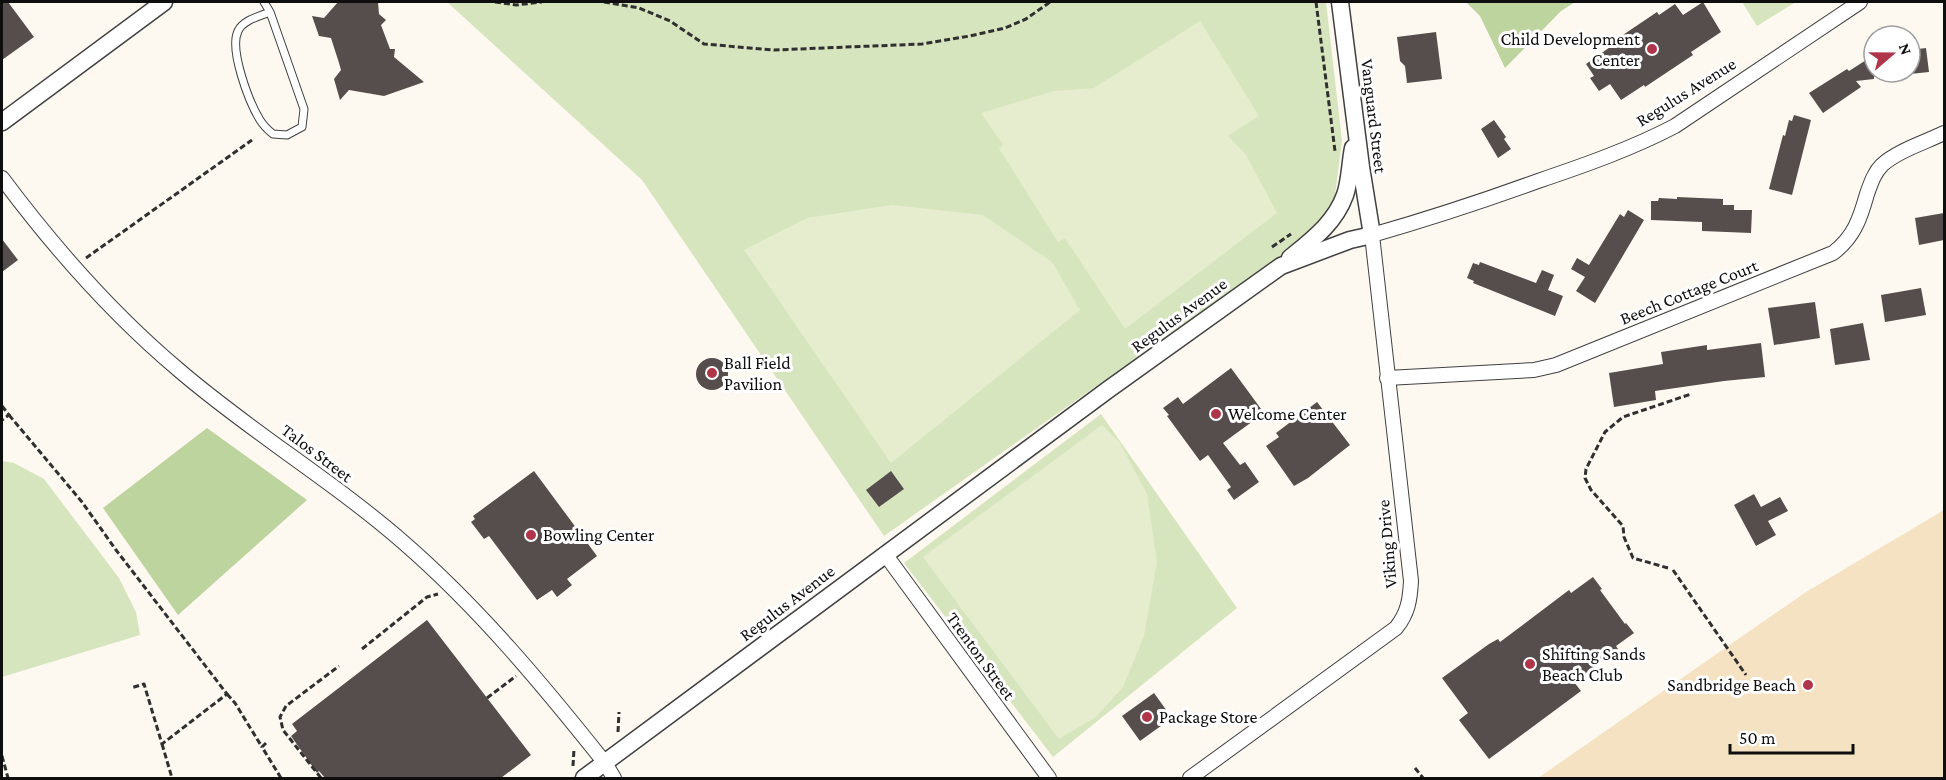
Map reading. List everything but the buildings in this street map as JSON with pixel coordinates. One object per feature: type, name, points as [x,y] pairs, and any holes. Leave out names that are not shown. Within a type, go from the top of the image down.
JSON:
[{"type":"street","points":[[2,122],[164,2]]},
{"type":"street","name":"Vanguard Street","points":[[1340,2],[1372,235]]},
{"type":"street","name":"Regulus Avenue","points":[[578,774],[605,763],[1109,389],[1281,266],[1350,240],[1436,217],[1646,141],[1675,126],[1860,2]]},
{"type":"street","points":[[1281,266],[1326,227],[1339,210],[1346,193],[1356,129]]},
{"type":"street","name":"Beech Cottage Court","points":[[1387,378],[1534,370],[1556,365],[1833,253],[1845,244],[1855,229],[1872,178],[1882,165],[1893,157],[1944,133]]},
{"type":"street","name":"Talos Street","points":[[2,178],[74,268],[150,346],[207,393],[374,519],[474,609],[605,763],[614,778]]},
{"type":"street","name":"Viking Drive","points":[[1190,778],[1396,628],[1404,617],[1409,603],[1411,581],[1372,235]]},
{"type":"street","name":"Trenton Street","points":[[885,554],[1049,778]]},
{"type":"lane","points":[[264,2],[270,12],[304,109],[302,127],[287,135],[273,134],[261,122],[249,96],[235,41],[239,28],[251,19],[270,12]]},
{"type":"path","points":[[495,2],[516,5],[542,2]]},
{"type":"path","points":[[604,2],[639,8],[670,21],[704,44],[774,50],[922,44],[1005,28],[1026,19],[1050,2]]},
{"type":"path","points":[[1316,2],[1335,151]]},
{"type":"path","points":[[82,261],[252,140]]},
{"type":"path","points":[[1272,247],[1294,232]]},
{"type":"path","points":[[1690,394],[1623,417],[1615,422],[1605,432],[1586,469],[1586,478],[1591,490],[1623,526],[1624,537],[1633,558],[1670,569],[1746,675]]},
{"type":"path","points":[[2,406],[82,502],[116,550],[235,702],[281,778]]},
{"type":"path","points":[[2,420],[9,415]]},
{"type":"path","points":[[362,649],[427,597],[442,595]]},
{"type":"path","points":[[321,778],[283,730],[280,717],[286,706],[339,666]]},
{"type":"path","points":[[487,698],[516,675],[523,684]]},
{"type":"path","points":[[131,688],[144,684],[172,778]]},
{"type":"path","points":[[162,744],[227,694]]},
{"type":"path","points":[[618,732],[620,712]]},
{"type":"path","points":[[262,747],[266,743]]},
{"type":"path","points":[[571,744],[575,751],[578,774]]},
{"type":"path","points":[[2,756],[8,778]]},
{"type":"path","points":[[1415,768],[1423,778]]},
{"type":"green space","points":[[447,2],[1326,2],[1342,141],[1334,203],[1303,240],[884,536],[642,180]]},
{"type":"green space","points":[[1466,2],[1575,2],[1561,11],[1505,68],[1480,16]]},
{"type":"green space","points":[[1742,2],[1796,2],[1757,26]]},
{"type":"green space","points":[[1200,21],[1259,116],[1228,136],[1246,155],[1277,213],[1125,329],[1065,238],[1058,242],[999,148],[1003,145],[981,113],[1054,91],[1094,88]]},
{"type":"green space","points":[[892,205],[983,215],[1052,262],[1080,310],[891,463],[744,250],[807,218]]},
{"type":"green space","points":[[1101,414],[1237,608],[1053,757],[904,563]]},
{"type":"green space","points":[[1102,425],[1120,443],[1147,494],[1157,562],[1144,636],[1123,687],[1096,717],[1059,739],[923,557]]},
{"type":"green space","points":[[207,428],[307,500],[178,615],[103,508]]},
{"type":"green space","points":[[2,461],[14,463],[44,479],[119,578],[136,612],[140,635],[2,677]]},
{"type":"sand","name":"Sandbridge Beach","points":[[1944,510],[1944,778],[1538,778],[1806,592]]},
{"type":"place","name":"Child Development Center","points":[[1652,49]]},
{"type":"place","name":"Ball Field Pavilion","points":[[712,373]]},
{"type":"place","name":"Welcome Center","points":[[1216,414]]},
{"type":"place","name":"Bowling Center","points":[[531,535]]},
{"type":"place","name":"Shifting Sands Beach Club","points":[[1530,664]]},
{"type":"place","name":"Sandbridge Beach","points":[[1808,685]]},
{"type":"place","name":"Package Store","points":[[1147,717]]}]
